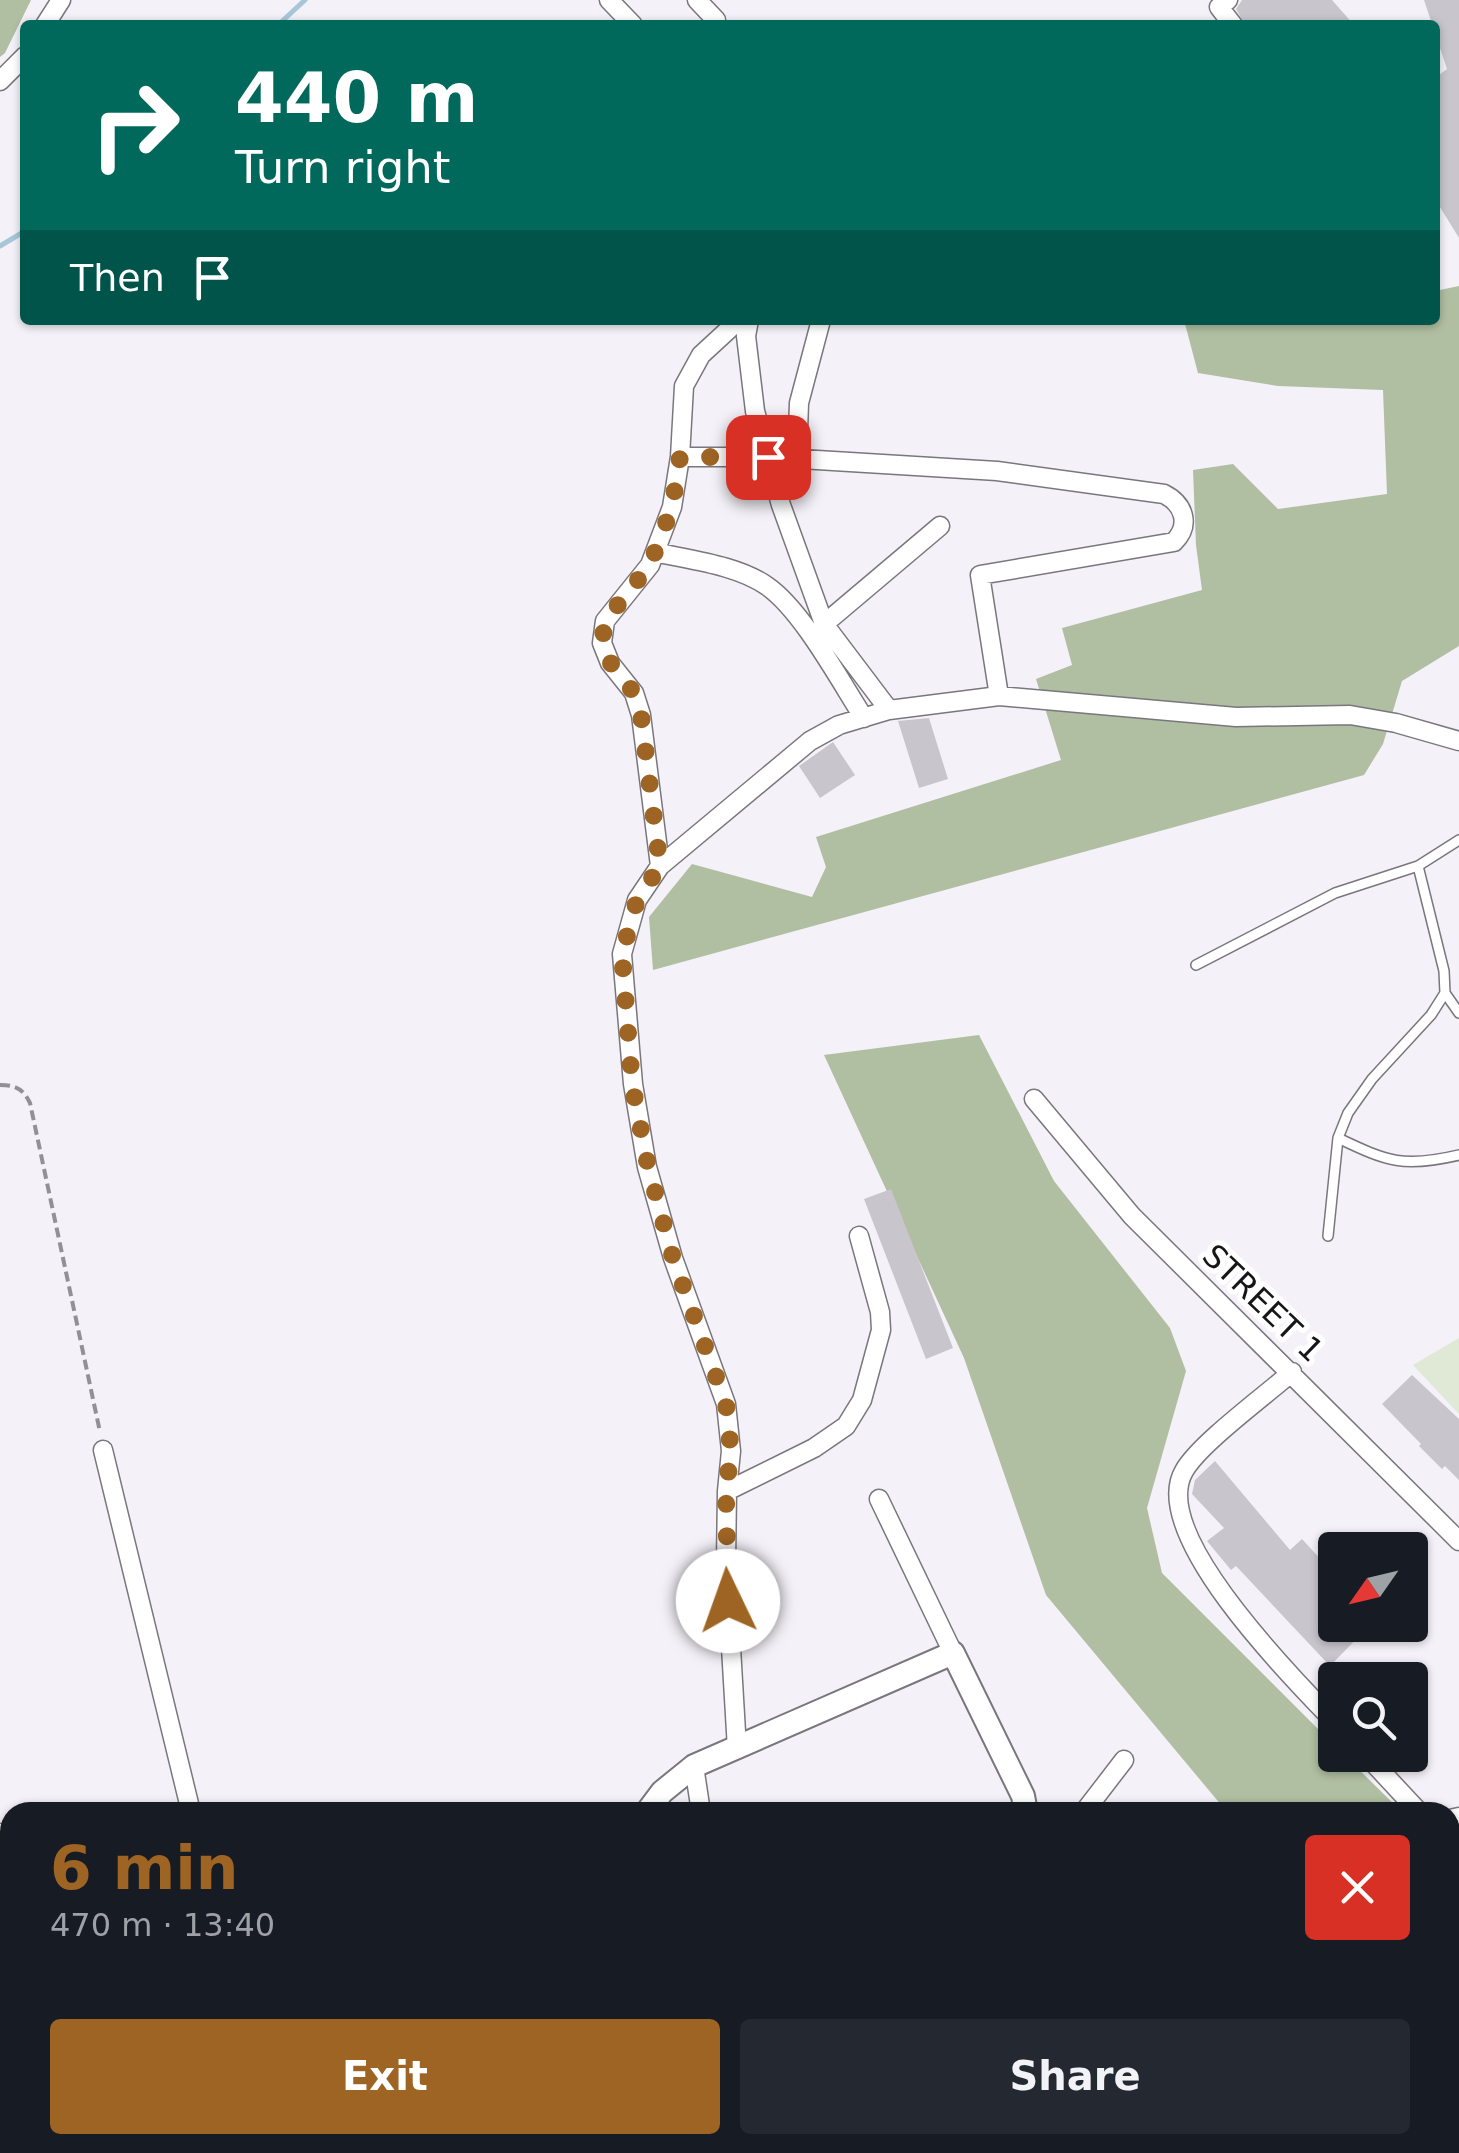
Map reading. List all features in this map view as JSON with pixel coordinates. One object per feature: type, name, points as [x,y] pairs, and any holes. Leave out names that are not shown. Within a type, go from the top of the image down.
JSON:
[{"type":"street","points":[[609,0],[628,20]]},
{"type":"street","points":[[697,0],[716,20]]},
{"type":"street","points":[[1228,0],[1219,7],[1229,20]]},
{"type":"street","points":[[0,81],[20,61]]},
{"type":"street","points":[[660,866],[641,715],[634,693],[610,662],[602,643],[605,621],[650,565],[672,507],[680,457],[684,386],[701,356],[734,325]]},
{"type":"street","points":[[748,325],[755,411],[781,505],[824,624],[889,710]]},
{"type":"street","points":[[797,459],[800,403],[819,325]]},
{"type":"street","points":[[680,457],[768,457],[997,471],[1164,494],[1174,499],[1182,510],[1184,524],[1182,534],[1174,542],[980,575],[999,696]]},
{"type":"street","points":[[824,624],[940,526]]},
{"type":"street","points":[[655,552],[742,574],[768,586],[802,626],[864,718]]},
{"type":"street","points":[[737,1748],[726,1563],[726,1491],[731,1451],[726,1404],[673,1258],[648,1166],[632,1084],[622,954],[637,900],[660,866],[810,741],[838,725],[889,710],[999,696],[1236,717],[1350,715],[1459,741]]},
{"type":"street","name":"STREET 1","points":[[1034,1100],[1132,1216],[1459,1541]]},
{"type":"street","points":[[726,1491],[814,1448],[846,1426],[862,1400],[881,1330],[880,1312],[859,1236]]},
{"type":"street","points":[[1292,1372],[1183,1472],[1176,1504],[1189,1543],[1284,1670],[1318,1705]]},
{"type":"street","points":[[103,1450],[189,1802]]},
{"type":"street","points":[[879,1500],[1023,1802]]},
{"type":"street","points":[[654,1802],[694,1766],[953,1653]]},
{"type":"street","points":[[1092,1802],[1124,1760]]},
{"type":"street","points":[[694,1766],[699,1802]]},
{"type":"street","points":[[1382,1772],[1410,1802]]},
{"type":"lane","points":[[1196,965],[1335,893],[1418,866],[1459,840]]},
{"type":"lane","points":[[1418,866],[1444,970],[1445,992],[1459,1013]]},
{"type":"lane","points":[[1328,1236],[1338,1138],[1348,1112],[1372,1079],[1431,1015],[1445,992]]},
{"type":"lane","points":[[1338,1138],[1382,1160],[1420,1162],[1459,1155]]},
{"type":"path","points":[[0,1085],[24,1090],[30,1103],[103,1450]]},
{"type":"green space","points":[[0,0],[31,0],[5,53],[0,57]]},
{"type":"green space","points":[[1459,286],[1459,646],[1402,681],[1383,744],[1364,775],[653,970],[649,917],[692,864],[812,897],[826,867],[816,837],[1061,760],[1036,679],[1072,665],[1062,628],[1202,590],[1193,470],[1233,464],[1278,509],[1387,494],[1383,390],[1278,386],[1198,373],[1185,325],[1440,325],[1440,290]]},
{"type":"green space","points":[[979,1035],[1054,1181],[1170,1328],[1186,1371],[1147,1508],[1162,1573],[1318,1729],[1318,1772],[1361,1772],[1392,1802],[1219,1802],[1046,1595],[964,1358],[824,1055]]},
{"type":"green space","points":[[1459,1338],[1459,1414],[1413,1365]]},
{"type":"building","points":[[1242,0],[1332,0],[1350,20],[1242,20],[1236,9]]},
{"type":"building","points":[[1424,0],[1459,0],[1459,238],[1440,207],[1440,74],[1447,69],[1440,48],[1440,20],[1431,20]]},
{"type":"building","points":[[929,718],[948,779],[919,788],[898,721]]},
{"type":"building","points":[[833,742],[855,775],[820,798],[799,766]]},
{"type":"building","points":[[891,1189],[953,1348],[926,1359],[864,1199]]},
{"type":"building","points":[[1412,1375],[1459,1419],[1459,1480],[1445,1466],[1442,1469],[1382,1404]]},
{"type":"building","points":[[1215,1461],[1290,1550],[1302,1539],[1318,1556],[1318,1642],[1353,1642],[1334,1662],[1326,1662],[1236,1566],[1231,1570],[1207,1541],[1224,1528],[1192,1494],[1195,1480]]},
{"type":"waterway","points":[[283,20],[305,0]]},
{"type":"waterway","points":[[0,246],[20,234]]},
{"type":"route","points":[[728,1601],[726,1491],[731,1451],[726,1404],[673,1258],[648,1166],[632,1084],[622,954],[637,900],[660,866],[646,752],[634,693],[610,662],[602,643],[605,621],[650,565],[672,507],[680,457],[768,457]]}]
